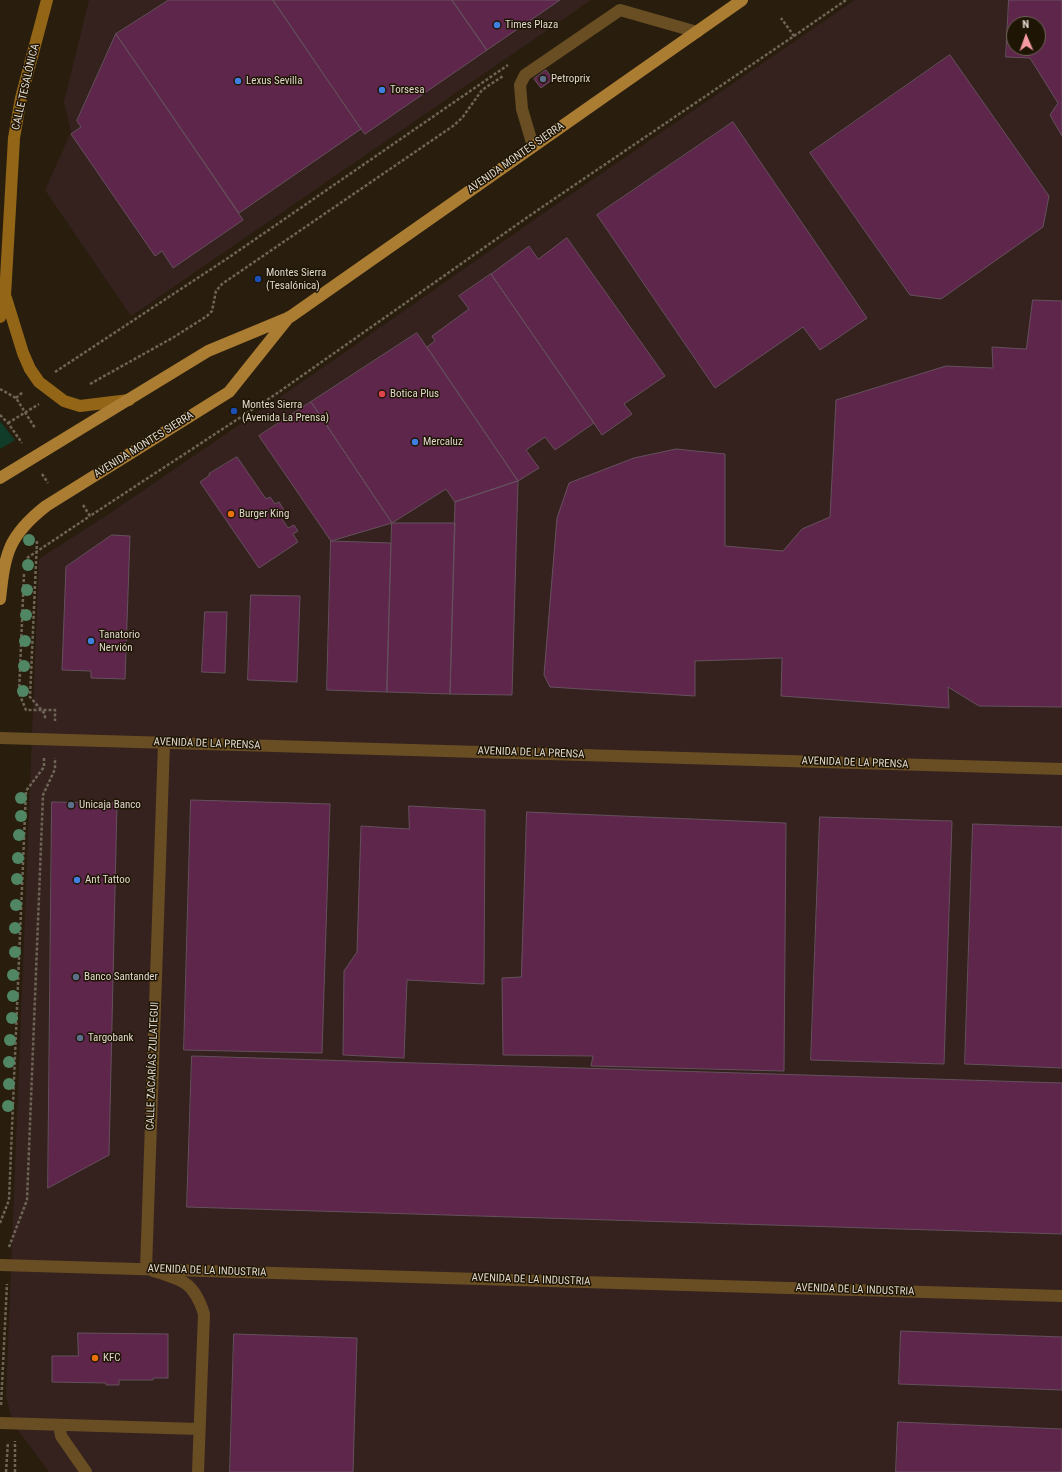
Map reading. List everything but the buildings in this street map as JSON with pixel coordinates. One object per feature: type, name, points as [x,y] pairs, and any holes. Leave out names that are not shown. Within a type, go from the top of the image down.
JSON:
[{"type":"main road","name":"AVENIDA MONTES SIERRA","points":[[0,478],[208,351],[290,316],[742,0]]},
{"type":"main road","name":"AVENIDA MONTES SIERRA","points":[[0,599],[1,574],[6,557],[12,543],[24,525],[46,506],[229,392],[290,316]]},
{"type":"street","name":"CALLE TESALÓNICA","points":[[0,318],[5,296],[14,138],[21,98],[47,0]]},
{"type":"street","points":[[533,146],[522,109],[520,85],[525,76],[620,10],[697,32]]},
{"type":"street","points":[[5,296],[23,353],[30,369],[39,382],[64,401],[80,406],[129,400]]},
{"type":"street","name":"AVENIDA DE LA PRENSA","points":[[0,738],[1062,769]]},
{"type":"street","name":"CALLE ZACARÍAS ZULATEGUI","points":[[146,1269],[164,743]]},
{"type":"street","name":"AVENIDA DE LA INDUSTRIA","points":[[4,1265],[1062,1296]]},
{"type":"street","points":[[146,1269],[174,1277],[188,1284],[199,1298],[204,1314],[198,1472]]},
{"type":"street","points":[[4,1423],[199,1429]]},
{"type":"street","points":[[59,1425],[61,1436],[86,1472]]},
{"type":"path","points":[[25,560],[276,394],[532,214],[846,0]]},
{"type":"path","points":[[781,18],[794,36]]},
{"type":"path","points":[[53,373],[217,266],[509,65]]},
{"type":"path","points":[[85,387],[174,337],[207,316],[212,311],[216,291],[222,284],[453,126],[462,118],[482,90],[506,73]]},
{"type":"path","points":[[0,389],[16,398],[35,428]]},
{"type":"path","points":[[8,423],[40,404]]},
{"type":"path","points":[[0,415],[19,438]]},
{"type":"path","points":[[80,501],[90,516]]},
{"type":"path","points":[[15,1472],[15,1434],[4,1423],[0,1414],[4,1265],[27,1200],[43,795],[54,769],[45,714],[30,697],[37,540],[39,537]]},
{"type":"path","points":[[0,1223],[9,1200],[26,791],[44,766],[55,710],[26,710],[19,692],[24,568]]},
{"type":"path","points":[[6,1472],[8,1437]]},
{"type":"shaded area","points":[[89,0],[591,0],[131,316],[45,190],[71,132],[64,102]]},
{"type":"shaded area","points":[[855,0],[1062,0],[1062,1472],[49,1472],[13,1423],[6,1397],[39,559],[112,512],[331,362],[554,206]]},
{"type":"green space","points":[[0,421],[15,440],[0,449]]},
{"type":"place","name":"Times Plaza","points":[[497,25]]},
{"type":"place","name":"Petroprix","points":[[543,79]]},
{"type":"place","name":"Lexus Sevilla","points":[[238,81]]},
{"type":"place","name":"Torsesa","points":[[382,90]]},
{"type":"place","name":"Montes Sierra (Tesalónica)","points":[[258,279]]},
{"type":"place","name":"Botica Plus","points":[[382,394]]},
{"type":"place","name":"Montes Sierra (Avenida La Prensa)","points":[[234,411]]},
{"type":"place","name":"Mercaluz","points":[[415,442]]},
{"type":"place","name":"Burger King","points":[[231,514]]},
{"type":"place","name":"Tanatorio Nervión","points":[[91,641]]},
{"type":"place","name":"Unicaja Banco","points":[[71,805]]},
{"type":"place","name":"Ant Tattoo","points":[[77,880]]},
{"type":"place","name":"Banco Santander","points":[[76,977]]},
{"type":"place","name":"Targobank","points":[[80,1038]]},
{"type":"place","name":"KFC","points":[[95,1358]]}]
